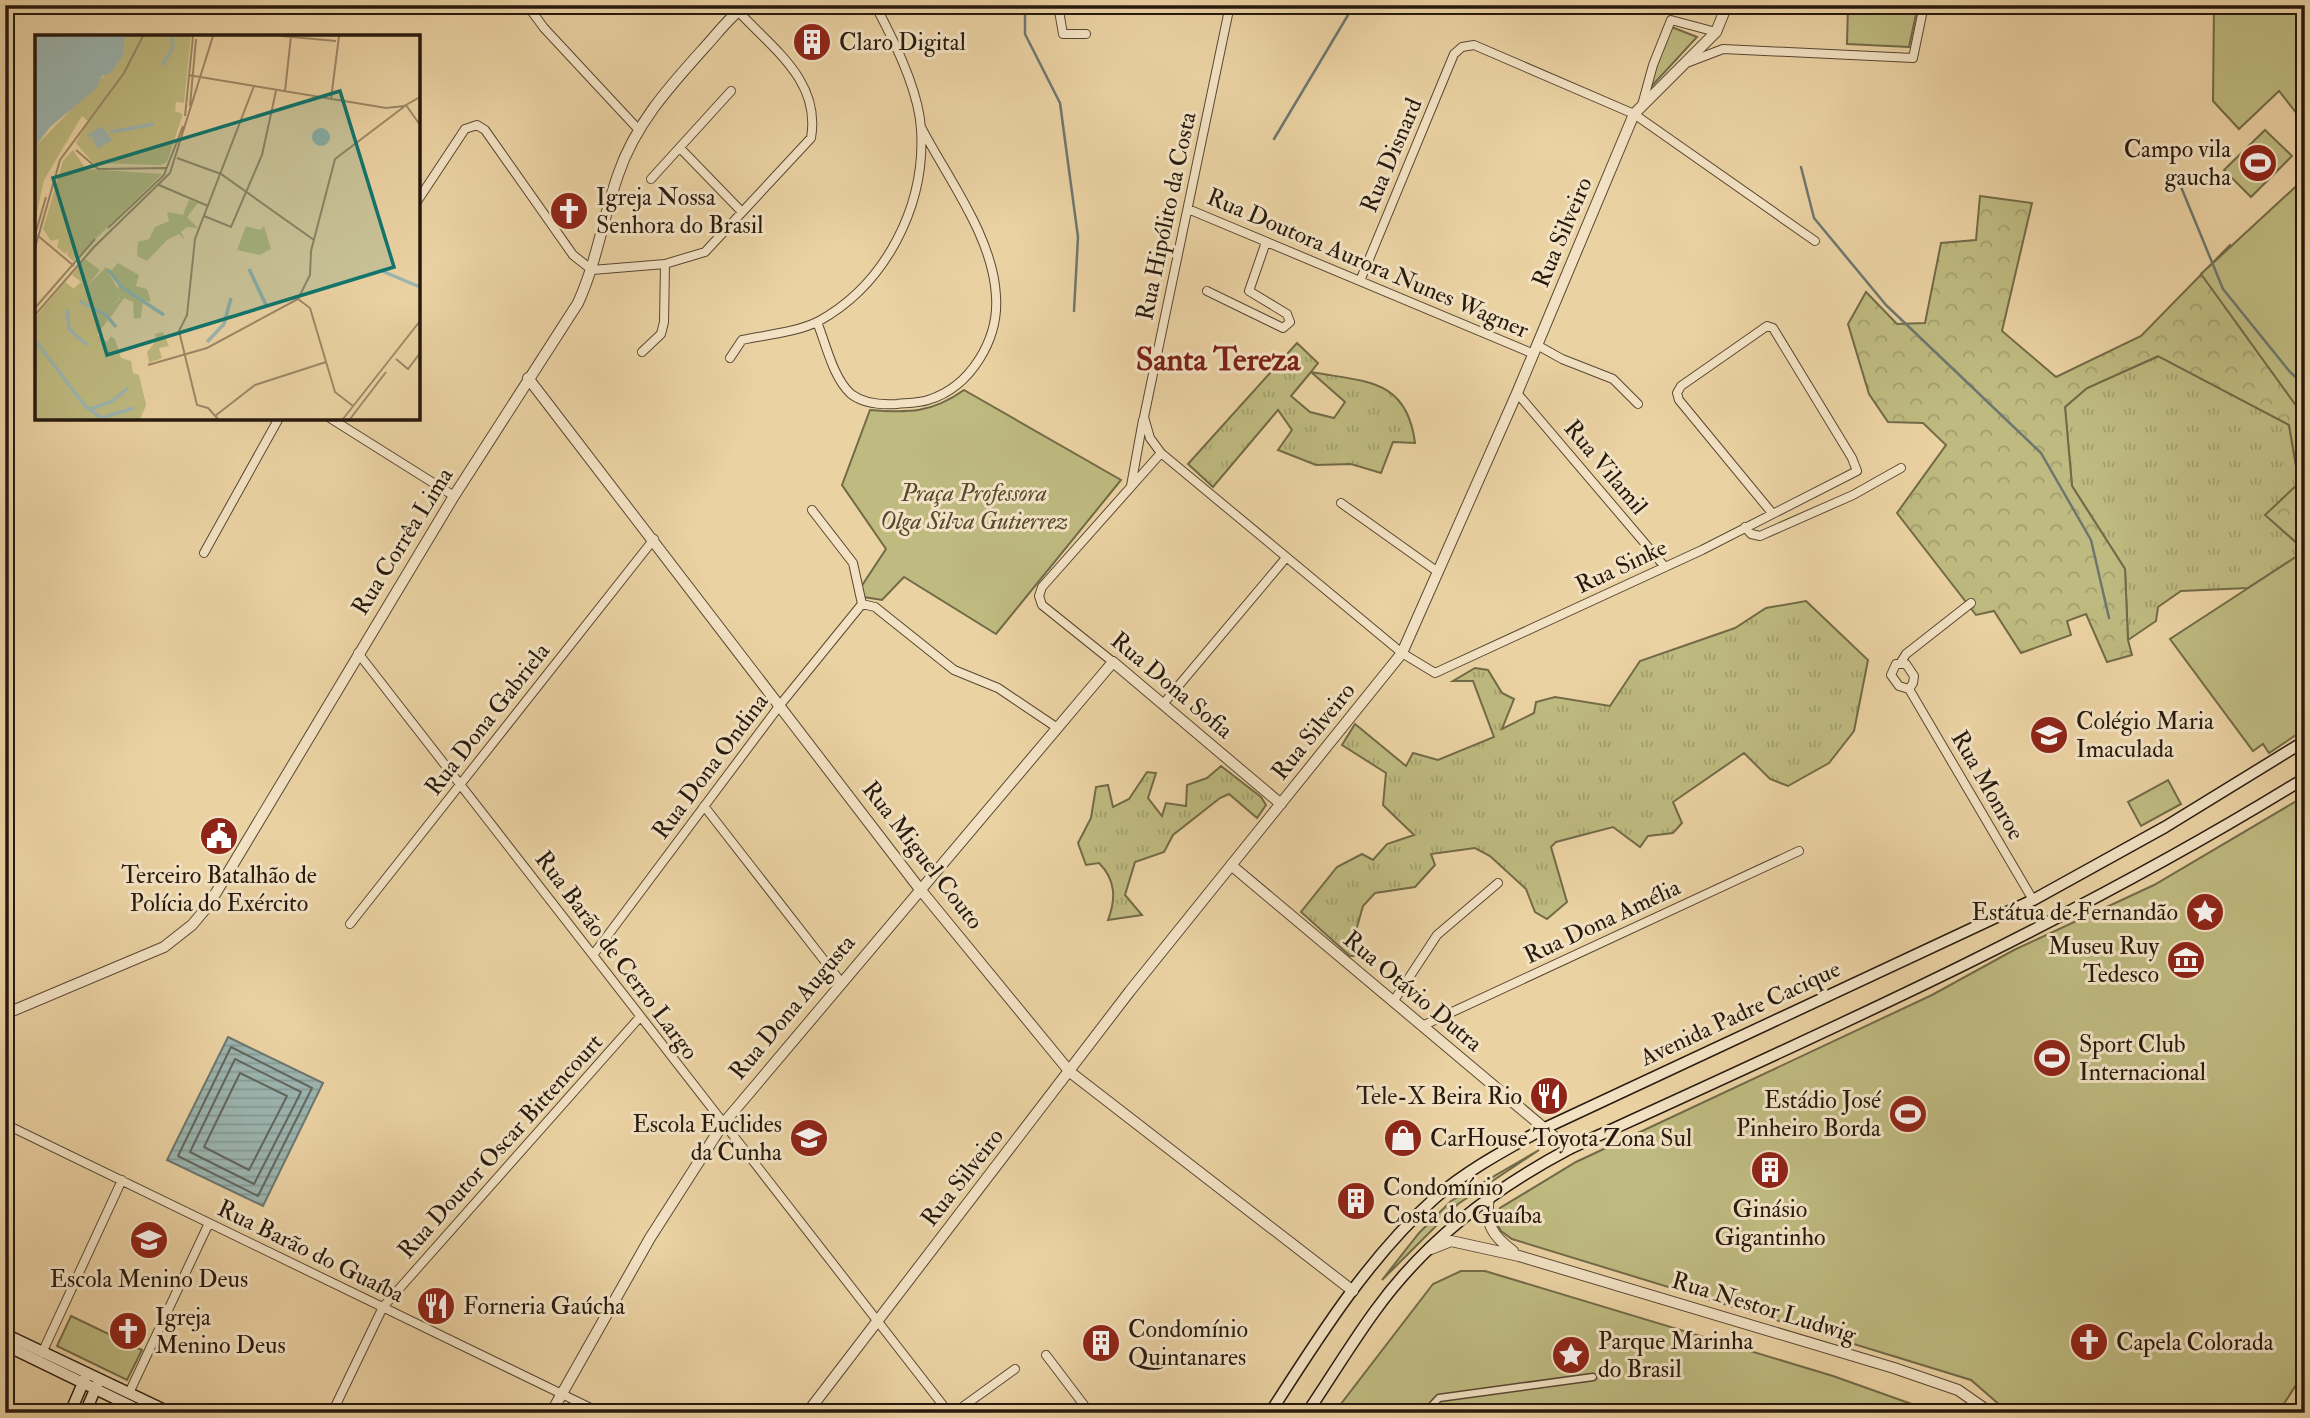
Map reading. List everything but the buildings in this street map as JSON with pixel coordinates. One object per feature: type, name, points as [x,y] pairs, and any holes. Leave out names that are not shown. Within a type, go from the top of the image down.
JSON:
[{"type":"main road","name":"Avenida Padre Cacique","points":[[1270,1413],[1353,1291],[1385,1250],[1436,1197],[1543,1129],[2033,900],[2165,827],[2305,741]]},
{"type":"main road","points":[[1307,1413],[1376,1310],[1424,1252],[1489,1196],[1569,1149],[1894,1000],[2186,849],[2305,778]]},
{"type":"main road","points":[[5,1334],[44,1353],[85,1378]]},
{"type":"main road","points":[[5,1345],[98,1384],[145,1413]]},
{"type":"main road","points":[[70,1413],[85,1378]]},
{"type":"main road","points":[[98,1384],[129,1393],[171,1413]]},
{"type":"main road","points":[[85,1413],[98,1384]]},
{"type":"main road","points":[[2299,1413],[2305,1404]]},
{"type":"street","points":[[527,5],[544,28],[638,129]]},
{"type":"street","points":[[817,322],[838,376],[851,394],[870,403],[927,401],[946,392],[978,362],[987,345],[997,299],[989,250],[921,127],[901,55],[875,5]]},
{"type":"street","points":[[1058,5],[1063,34],[1086,34]]},
{"type":"street","name":"Rua Hipólito da Costa","points":[[1131,486],[1230,5]]},
{"type":"street","name":"Rua Silveiro","points":[[807,1413],[1231,866],[1402,653],[1517,393],[1634,114],[1689,62],[1716,32],[1727,5]]},
{"type":"street","points":[[1689,62],[1723,49],[1913,58],[1924,5]]},
{"type":"street","points":[[420,197],[465,129],[477,125],[485,130],[573,254],[592,270],[665,264],[705,252],[811,138],[815,117],[811,99],[802,80],[742,8]]},
{"type":"street","name":"Rua Corrêa Lima","points":[[5,1014],[164,947],[192,925],[208,906],[454,496],[578,303],[592,270],[618,174],[638,129],[649,111],[742,8]]},
{"type":"street","points":[[1642,105],[1653,65],[1671,20],[1716,32]]},
{"type":"street","name":"Rua Disnard","points":[[1360,281],[1454,54],[1462,47],[1474,45],[1634,114]]},
{"type":"street","points":[[651,179],[731,91]]},
{"type":"street","points":[[1634,114],[1815,241]]},
{"type":"street","points":[[730,358],[742,340],[817,322],[862,290],[896,242],[918,180],[921,127]]},
{"type":"street","points":[[680,148],[742,212]]},
{"type":"street","name":"Rua Doutora Aurora Nunes Wagner","points":[[1188,209],[1360,281],[1613,379],[1638,404]]},
{"type":"street","points":[[1207,290],[1283,328],[1290,323],[1287,314],[1249,291],[1266,242]]},
{"type":"street","points":[[642,352],[661,334],[664,322],[665,264]]},
{"type":"street","name":"Rua Sinke","points":[[1402,653],[1427,671],[1443,672],[1665,566],[1857,471],[1852,458],[1773,328],[1767,326],[1681,386],[1677,393],[1679,400],[1772,513]]},
{"type":"street","name":"Rua Miguel Couto","points":[[528,378],[919,888],[1070,1072],[1353,1291]]},
{"type":"street","name":"Rua Vilamil","points":[[1517,393],[1665,566]]},
{"type":"street","points":[[1144,417],[1150,438],[1161,453],[1285,559],[1402,653]]},
{"type":"street","points":[[204,553],[278,420]]},
{"type":"street","points":[[333,420],[454,496]]},
{"type":"street","points":[[1131,486],[1161,453]]},
{"type":"street","points":[[1745,527],[1751,534],[1760,536],[1853,495],[1900,468]]},
{"type":"street","name":"Rua Dona Sofia","points":[[1131,486],[1042,587],[1039,596],[1042,605],[1164,703],[1281,804]]},
{"type":"street","points":[[1341,503],[1438,572]]},
{"type":"street","points":[[812,510],[853,563],[862,604],[875,607],[954,670],[998,688],[1056,727]]},
{"type":"street","name":"Rua Dona Gabriela","points":[[350,923],[654,539]]},
{"type":"street","points":[[1164,703],[1285,559]]},
{"type":"street","points":[[1901,662],[1906,654],[1971,603]]},
{"type":"street","name":"Rua Dona Ondina","points":[[593,955],[780,705],[862,604]]},
{"type":"street","name":"Rua Barão de Cerro Largo","points":[[358,653],[461,782],[639,1018],[876,1323],[952,1413]]},
{"type":"street","name":"Rua Dona Augusta","points":[[551,1413],[650,1238],[723,1124],[919,888],[1113,662]]},
{"type":"street","name":"Rua Monroe","points":[[1909,689],[1914,676],[1906,664],[1901,662],[1892,668],[1891,675],[1899,686],[1909,689],[2033,900]]},
{"type":"street","points":[[704,806],[841,982]]},
{"type":"street","name":"Rua Dona Amélia","points":[[1422,1026],[1799,851]]},
{"type":"street","name":"Rua Otávio Dutra","points":[[1231,866],[1569,1149]]},
{"type":"street","points":[[1392,1002],[1437,936],[1498,883]]},
{"type":"street","name":"Rua Doutor Oscar Bittencourt","points":[[332,1413],[383,1307],[639,1018]]},
{"type":"street","name":"Rua Barão do Guaíba","points":[[5,1124],[601,1413]]},
{"type":"street","points":[[18,1351],[44,1353],[122,1181]]},
{"type":"street","name":"Rua Nestor Ludwig","points":[[1489,1196],[1487,1223],[1495,1239],[1520,1256]]},
{"type":"street","points":[[129,1393],[209,1223]]},
{"type":"street","name":"Rua Nestor Ludwig","points":[[1424,1252],[1451,1241],[1520,1256],[1907,1373],[1958,1390],[1991,1413]]},
{"type":"street","points":[[1046,1356],[1090,1413]]},
{"type":"street","points":[[952,1413],[1015,1369]]},
{"type":"street","points":[[1425,1413],[1439,1398],[1593,1377]]},
{"type":"green space","points":[[1848,5],[1918,5],[1909,47],[1847,44]]},
{"type":"green space","points":[[2214,5],[2305,5],[2305,124],[2279,91],[2239,129],[2213,101]]},
{"type":"green space","points":[[1669,26],[1697,37],[1649,89]]},
{"type":"green space","name":"Campo vila gaucha","points":[[2265,130],[2292,156],[2251,197],[2224,170]]},
{"type":"green space","points":[[2305,178],[2305,418],[2201,274]]},
{"type":"green space","points":[[1980,196],[2032,203],[2002,331],[2056,377],[2141,336],[2230,245],[2305,344],[2305,550],[2265,515],[2299,483],[2289,425],[2158,356],[2087,388],[2065,407],[2072,486],[2125,569],[2128,640],[2132,655],[2107,662],[2086,614],[2067,621],[2071,635],[2021,653],[1994,611],[1976,615],[1897,513],[1946,445],[1923,423],[1888,422],[1869,394],[1848,324],[1866,292],[1897,324],[1925,323],[1941,243],[1976,240]]},
{"type":"green space","points":[[1297,343],[1318,363],[1311,372],[1366,382],[1393,395],[1403,406],[1415,443],[1393,442],[1381,473],[1351,464],[1316,465],[1278,450],[1292,430],[1278,410],[1213,487],[1188,464]],"holes":[[[1311,372],[1345,402],[1334,418],[1310,412],[1291,396]]]},
{"type":"green space","points":[[2159,356],[2289,425],[2299,483],[2266,515],[2305,551],[2248,588],[2181,591],[2158,607],[2156,621],[2128,640],[2125,569],[2072,486],[2065,407],[2087,388]]},
{"type":"green space","name":"Praça Professora Olga Silva Gutierrez","points":[[964,390],[1121,480],[996,634],[904,577],[882,600],[864,597],[861,587],[886,549],[842,485],[870,410],[919,410],[941,403]]},
{"type":"green space","points":[[2305,551],[2305,729],[2269,753],[2263,744],[2253,751],[2170,639]]},
{"type":"green space","points":[[1806,601],[1868,660],[1854,731],[1829,763],[1788,786],[1770,779],[1744,753],[1673,802],[1682,823],[1673,833],[1648,836],[1640,847],[1613,827],[1556,842],[1551,847],[1567,902],[1547,919],[1535,912],[1526,889],[1490,856],[1475,848],[1431,854],[1435,865],[1415,887],[1375,893],[1363,906],[1355,934],[1364,947],[1359,956],[1350,956],[1301,912],[1337,867],[1362,854],[1373,860],[1387,844],[1414,835],[1383,805],[1386,773],[1342,745],[1355,724],[1406,766],[1413,753],[1438,760],[1494,737],[1473,681],[1453,681],[1475,668],[1488,670],[1502,693],[1514,699],[1502,729],[1534,713],[1536,702],[1555,697],[1610,706],[1640,661],[1735,628],[1766,608]]},
{"type":"green space","points":[[1221,766],[1261,797],[1266,805],[1257,818],[1229,794],[1220,798],[1173,835],[1164,852],[1135,862],[1125,895],[1142,915],[1108,920],[1113,897],[1109,876],[1099,863],[1086,865],[1078,843],[1091,818],[1096,787],[1108,785],[1113,807],[1129,799],[1147,772],[1156,773],[1148,798],[1162,816],[1166,803],[1186,806],[1187,785],[1207,778]]},
{"type":"green space","points":[[2168,780],[2181,804],[2141,826],[2128,802]]},
{"type":"green space","name":"Sport Club Internacional","points":[[2305,796],[2305,1371],[2278,1413],[2009,1413],[1971,1380],[1512,1239],[1501,1231],[1496,1222],[1500,1208],[1576,1162],[1932,995],[2014,950],[2154,885]]},
{"type":"green space","points":[[1539,1150],[1458,1204],[1382,1280],[1419,1233],[1451,1201]]},
{"type":"green space","name":"Parque Marinha do Brasil","points":[[1461,1271],[1485,1271],[1833,1376],[1937,1413],[1334,1413],[1433,1284]]},
{"type":"green space","points":[[71,1316],[142,1350],[127,1380],[57,1346]]},
{"type":"water","points":[[228,1037],[323,1083],[263,1206],[167,1160]]},
{"type":"waterway","points":[[1025,5],[1025,34],[1060,103],[1078,237],[1074,311]]},
{"type":"waterway","points":[[1274,139],[1354,5]]},
{"type":"waterway","points":[[1801,167],[1814,218],[1886,305],[2041,453],[2091,540],[2109,618]]},
{"type":"waterway","points":[[2179,182],[2223,289],[2290,372],[2305,385]]},
{"type":"place","name":"Claro Digital","points":[[812,42]]},
{"type":"place","name":"Campo vila gaucha","points":[[2258,163]]},
{"type":"place","name":"Igreja Nossa Senhora do Brasil","points":[[569,211]]},
{"type":"place","name":"Colégio Maria Imaculada","points":[[2049,735]]},
{"type":"place","name":"Terceiro Batalhão de Polícia do Exército","points":[[219,836]]},
{"type":"place","name":"Estátua de Fernandão","points":[[2205,912]]},
{"type":"place","name":"Museu Ruy Tedesco","points":[[2186,960]]},
{"type":"place","name":"Sport Club Internacional","points":[[2052,1058]]},
{"type":"place","name":"Tele-X Beira Rio","points":[[1549,1096]]},
{"type":"place","name":"Estádio José Pinheiro Borda","points":[[1908,1114]]},
{"type":"place","name":"Escola Euclides da Cunha","points":[[809,1138]]},
{"type":"place","name":"CarHouse Toyota Zona Sul","points":[[1403,1138]]},
{"type":"place","name":"Ginásio Gigantinho","points":[[1770,1170]]},
{"type":"place","name":"Condomínio Costa do Guaíba","points":[[1356,1201]]},
{"type":"place","name":"Escola Menino Deus","points":[[149,1240]]},
{"type":"place","name":"Forneria Gaúcha","points":[[436,1306]]},
{"type":"place","name":"Igreja Menino Deus","points":[[128,1331]]},
{"type":"place","name":"Capela Colorada","points":[[2089,1342]]},
{"type":"place","name":"Condomínio Quintanares","points":[[1101,1343]]},
{"type":"place","name":"Parque Marinha do Brasil","points":[[1571,1355]]},
{"type":"district","name":"Santa Tereza","points":[[1218,359]]}]
